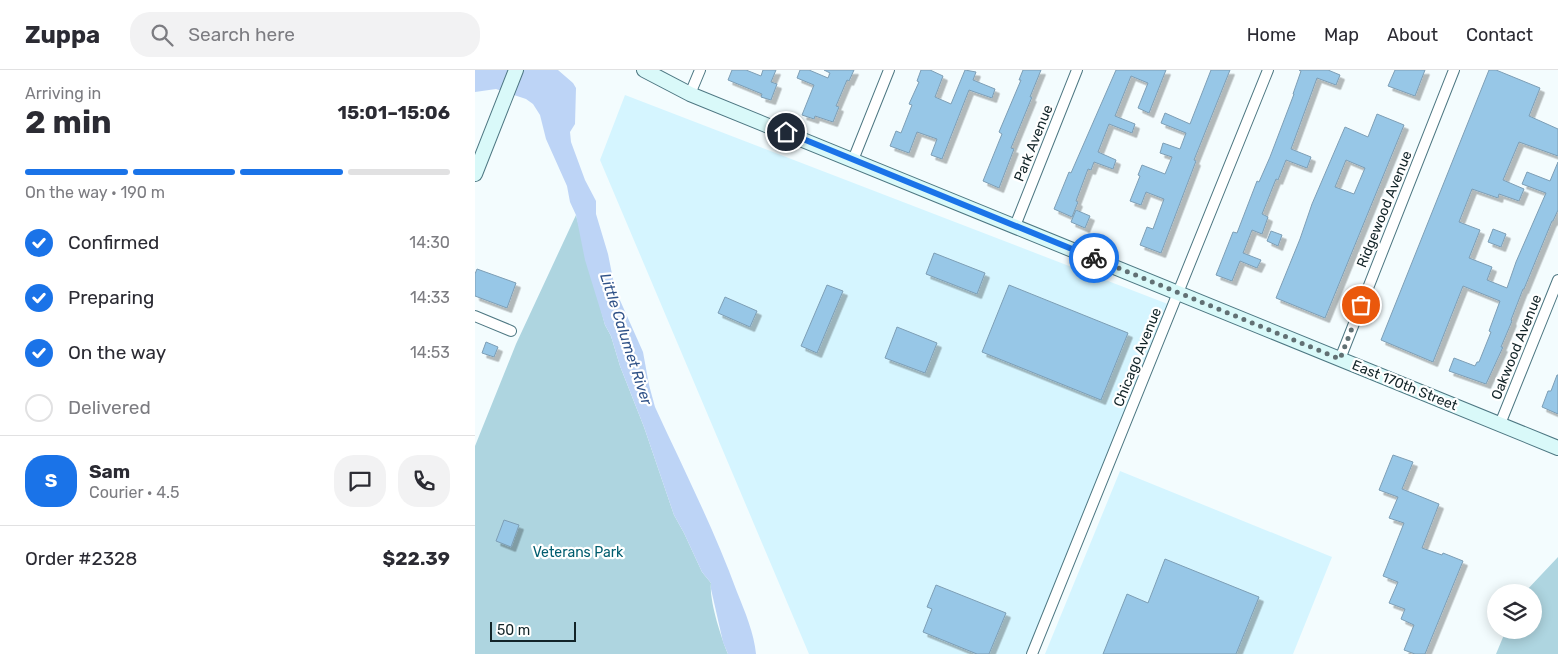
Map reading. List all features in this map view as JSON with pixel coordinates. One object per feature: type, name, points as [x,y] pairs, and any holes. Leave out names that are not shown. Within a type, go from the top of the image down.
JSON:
[{"type":"street","points":[[475,174],[516,70]]},
{"type":"street","name":"East 170th Street","points":[[644,70],[690,94],[1558,448]]},
{"type":"street","points":[[690,94],[700,70]]},
{"type":"street","points":[[853,160],[889,70]]},
{"type":"street","name":"Park Avenue","points":[[1015,226],[1077,70]]},
{"type":"street","name":"Chicago Avenue","points":[[1032,654],[1268,70]]},
{"type":"street","name":"Ridgewood Avenue","points":[[1340,359],[1454,70]]},
{"type":"street","name":"Oakwood Avenue","points":[[1500,424],[1558,280]]},
{"type":"street","points":[[475,316],[511,331]]},
{"type":"shaded area","points":[[625,95],[1173,306],[1032,654],[809,654],[600,160]]},
{"type":"shaded area","points":[[1120,471],[1332,557],[1293,654],[1045,654]]},
{"type":"green space","name":"Veterans Park","points":[[576,215],[605,325],[611,336],[674,515],[702,572],[711,583],[719,629],[728,654],[475,654],[475,446],[516,344]]},
{"type":"green space","points":[[1558,557],[1558,654],[1496,654],[1502,639],[1542,639],[1542,584],[1533,584]]},
{"type":"water","name":"Little Calumet River","points":[[475,70],[558,70],[576,88],[575,124],[570,132],[571,142],[585,180],[596,201],[596,214],[619,298],[643,352],[655,407],[728,568],[749,623],[756,654],[728,654],[723,642],[711,583],[702,572],[674,515],[611,336],[605,325],[585,260],[576,215],[570,202],[567,186],[546,139],[540,115],[533,104],[526,99],[496,89],[475,92]]},
{"type":"building","points":[[732,70],[746,70],[761,76],[763,70],[776,70],[771,82],[777,84],[771,100],[761,97],[762,94],[728,80]]},
{"type":"building","points":[[800,70],[809,70],[828,78],[830,73],[824,70],[854,70],[849,81],[847,80],[836,106],[839,107],[833,122],[815,116],[814,119],[802,115],[814,85],[797,78]]},
{"type":"building","points":[[921,70],[930,70],[943,76],[935,97],[951,104],[965,70],[976,72],[973,80],[995,89],[992,98],[969,90],[942,159],[931,155],[937,139],[917,132],[909,153],[890,146],[896,131],[901,133],[912,105],[909,104],[919,82],[917,81]]},
{"type":"building","points":[[1023,70],[1041,70],[1011,148],[1014,149],[999,188],[983,181],[1002,134],[999,132],[1021,80],[1019,80]]},
{"type":"building","points":[[1116,70],[1166,70],[1149,113],[1138,108],[1148,83],[1131,76],[1115,116],[1135,124],[1132,133],[1109,124],[1098,152],[1116,160],[1113,169],[1094,162],[1091,170],[1088,169],[1072,217],[1054,209]]},
{"type":"building","points":[[1211,70],[1230,70],[1194,160],[1196,161],[1161,253],[1140,245],[1147,227],[1153,229],[1164,199],[1146,192],[1141,205],[1130,201],[1140,176],[1138,175],[1142,165],[1165,174],[1172,157],[1160,153],[1163,143],[1180,149],[1186,133],[1161,123],[1165,113],[1190,124]]},
{"type":"building","points":[[1299,70],[1328,70],[1340,75],[1336,85],[1317,78],[1291,149],[1311,157],[1307,168],[1286,160],[1262,214],[1268,217],[1262,234],[1252,230],[1243,253],[1261,260],[1257,268],[1240,261],[1232,281],[1216,275],[1233,232],[1237,233],[1257,181],[1259,182],[1270,157],[1294,94],[1301,71]]},
{"type":"building","points":[[1395,70],[1425,70],[1415,96],[1388,86]]},
{"type":"building","points":[[1489,70],[1496,70],[1540,88],[1529,116],[1558,129],[1558,156],[1519,142],[1503,180],[1524,189],[1519,201],[1499,194],[1498,198],[1472,189],[1459,222],[1480,230],[1469,258],[1492,267],[1487,280],[1507,288],[1516,262],[1546,193],[1522,184],[1527,172],[1550,181],[1558,162],[1558,210],[1523,289],[1501,347],[1503,347],[1486,384],[1449,371],[1454,358],[1475,366],[1479,362],[1491,332],[1489,331],[1500,301],[1463,286],[1433,362],[1381,340]]},
{"type":"building","points":[[1377,114],[1404,125],[1325,318],[1276,298],[1312,204],[1345,127],[1368,137]],"holes":[[[1346,160],[1365,168],[1354,194],[1335,187]]]},
{"type":"building","points":[[1076,210],[1090,216],[1085,228],[1071,222]]},
{"type":"building","points":[[1493,229],[1506,234],[1501,247],[1488,242]]},
{"type":"building","points":[[1271,231],[1282,235],[1278,246],[1267,241]]},
{"type":"building","points":[[934,253],[985,273],[977,294],[926,274]]},
{"type":"building","points":[[477,269],[516,283],[507,308],[475,296],[475,274]]},
{"type":"building","points":[[827,285],[843,291],[817,353],[801,346]]},
{"type":"building","points":[[1009,285],[1128,333],[1101,400],[982,352]]},
{"type":"building","points":[[725,297],[757,311],[750,327],[718,313]]},
{"type":"building","points":[[897,327],[937,343],[925,373],[885,358]]},
{"type":"building","points":[[486,342],[498,347],[494,357],[482,353]]},
{"type":"building","points":[[1558,375],[1558,414],[1542,407]]},
{"type":"building","points":[[1393,455],[1413,462],[1402,489],[1439,504],[1422,548],[1442,555],[1443,553],[1463,561],[1425,654],[1415,654],[1404,650],[1414,625],[1401,619],[1405,609],[1389,603],[1398,582],[1383,576],[1404,523],[1389,518],[1398,497],[1379,490]]},
{"type":"building","points":[[504,520],[519,525],[511,547],[496,541]]},
{"type":"building","points":[[1165,559],[1259,597],[1236,654],[1103,654],[1127,594],[1148,603]]},
{"type":"building","points":[[936,585],[1006,613],[989,654],[977,654],[923,632],[932,609],[927,607]]},
{"type":"way so far","points":[[1094,258],[1340,359],[1361,305]]},
{"type":"route","points":[[786,132],[1094,258]]}]
